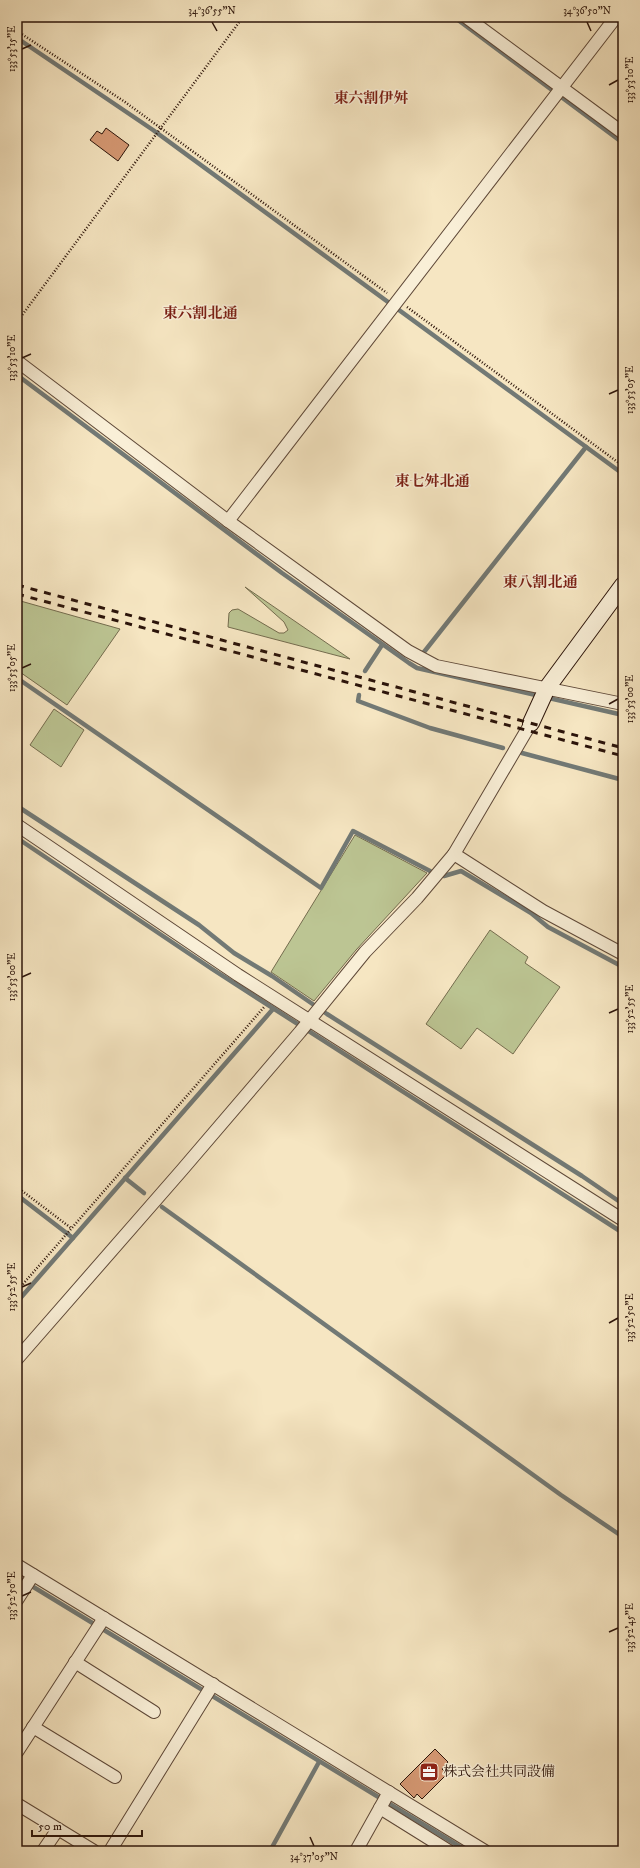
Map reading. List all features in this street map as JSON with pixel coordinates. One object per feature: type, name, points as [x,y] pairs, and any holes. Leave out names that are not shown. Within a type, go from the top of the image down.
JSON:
[{"type":"street","points":[[466,17],[558,91],[623,133]]},
{"type":"street","points":[[228,521],[616,17]]},
{"type":"street","points":[[17,361],[228,521],[408,650],[436,666],[544,694],[623,704]]},
{"type":"street","points":[[17,1359],[310,1019],[365,952],[417,898],[454,854],[529,727],[544,694],[623,585]]},
{"type":"street","points":[[17,825],[310,1019],[623,1220]]},
{"type":"street","points":[[454,854],[543,911],[623,954]]},
{"type":"street","points":[[17,1565],[30,1581],[384,1800],[483,1850]]},
{"type":"street","points":[[17,1600],[30,1581]]},
{"type":"street","points":[[17,1752],[100,1624]]},
{"type":"street","points":[[75,1662],[154,1712]]},
{"type":"street","points":[[110,1851],[208,1690]]},
{"type":"street","points":[[33,1727],[115,1777]]},
{"type":"street","points":[[356,1851],[384,1800]]},
{"type":"street","points":[[384,1800],[449,1851]]},
{"type":"street","points":[[17,1804],[94,1851]]},
{"type":"street","points":[[43,1851],[58,1829]]},
{"type":"path","points":[[17,322],[243,17]]},
{"type":"path","points":[[17,31],[125,102],[395,304],[623,466]]},
{"type":"path","points":[[17,1291],[261,1011]]},
{"type":"path","points":[[17,1187],[71,1228]]},
{"type":"green space","points":[[245,587],[350,659],[228,627],[229,613],[232,610],[238,609],[279,633],[284,633],[288,630],[284,622]]},
{"type":"green space","points":[[17,600],[120,629],[67,705],[17,670]]},
{"type":"green space","points":[[54,709],[84,730],[61,767],[30,745]]},
{"type":"green space","points":[[355,835],[427,873],[356,950],[314,1001],[271,972]]},
{"type":"green space","points":[[490,930],[528,957],[525,963],[560,987],[513,1054],[477,1028],[461,1049],[426,1024]]},
{"type":"building","points":[[106,128],[129,145],[118,161],[90,140],[97,131],[102,134]]},
{"type":"building","name":"株式会社共同設備","points":[[435,1749],[448,1762],[442,1769],[447,1774],[422,1799],[417,1794],[414,1798],[400,1784]]},
{"type":"waterway","points":[[454,17],[623,143]]},
{"type":"waterway","points":[[17,38],[153,130],[623,474]]},
{"type":"waterway","points":[[17,375],[282,573],[417,668],[623,715]]},
{"type":"waterway","points":[[424,652],[586,447]]},
{"type":"waterway","points":[[365,671],[382,645]]},
{"type":"waterway","points":[[17,678],[321,888],[353,831],[430,871]]},
{"type":"waterway","points":[[359,695],[358,701],[430,728],[503,748]]},
{"type":"waterway","points":[[522,753],[623,780]]},
{"type":"waterway","points":[[17,806],[199,925],[234,953],[582,1176],[623,1204]]},
{"type":"waterway","points":[[17,838],[212,969],[623,1233]]},
{"type":"waterway","points":[[444,876],[461,871],[531,913],[548,927],[623,967]]},
{"type":"waterway","points":[[17,1302],[273,1009]]},
{"type":"waterway","points":[[125,1178],[144,1193]]},
{"type":"waterway","points":[[17,1195],[73,1238]]},
{"type":"waterway","points":[[162,1207],[561,1495],[623,1537]]},
{"type":"waterway","points":[[17,1577],[467,1851]]},
{"type":"waterway","points":[[270,1851],[319,1762]]},
{"type":"railway","points":[[17,585],[623,748]]},
{"type":"railway","points":[[17,594],[623,756]]},
{"type":"place","name":"株式会社共同設備","points":[[429,1772]]},
{"type":"district","name":"東六割伊舛","points":[[371,98]]},
{"type":"district","name":"東六割北通","points":[[200,313]]},
{"type":"district","name":"東七舛北通","points":[[432,481]]},
{"type":"district","name":"東八割北通","points":[[540,582]]}]
